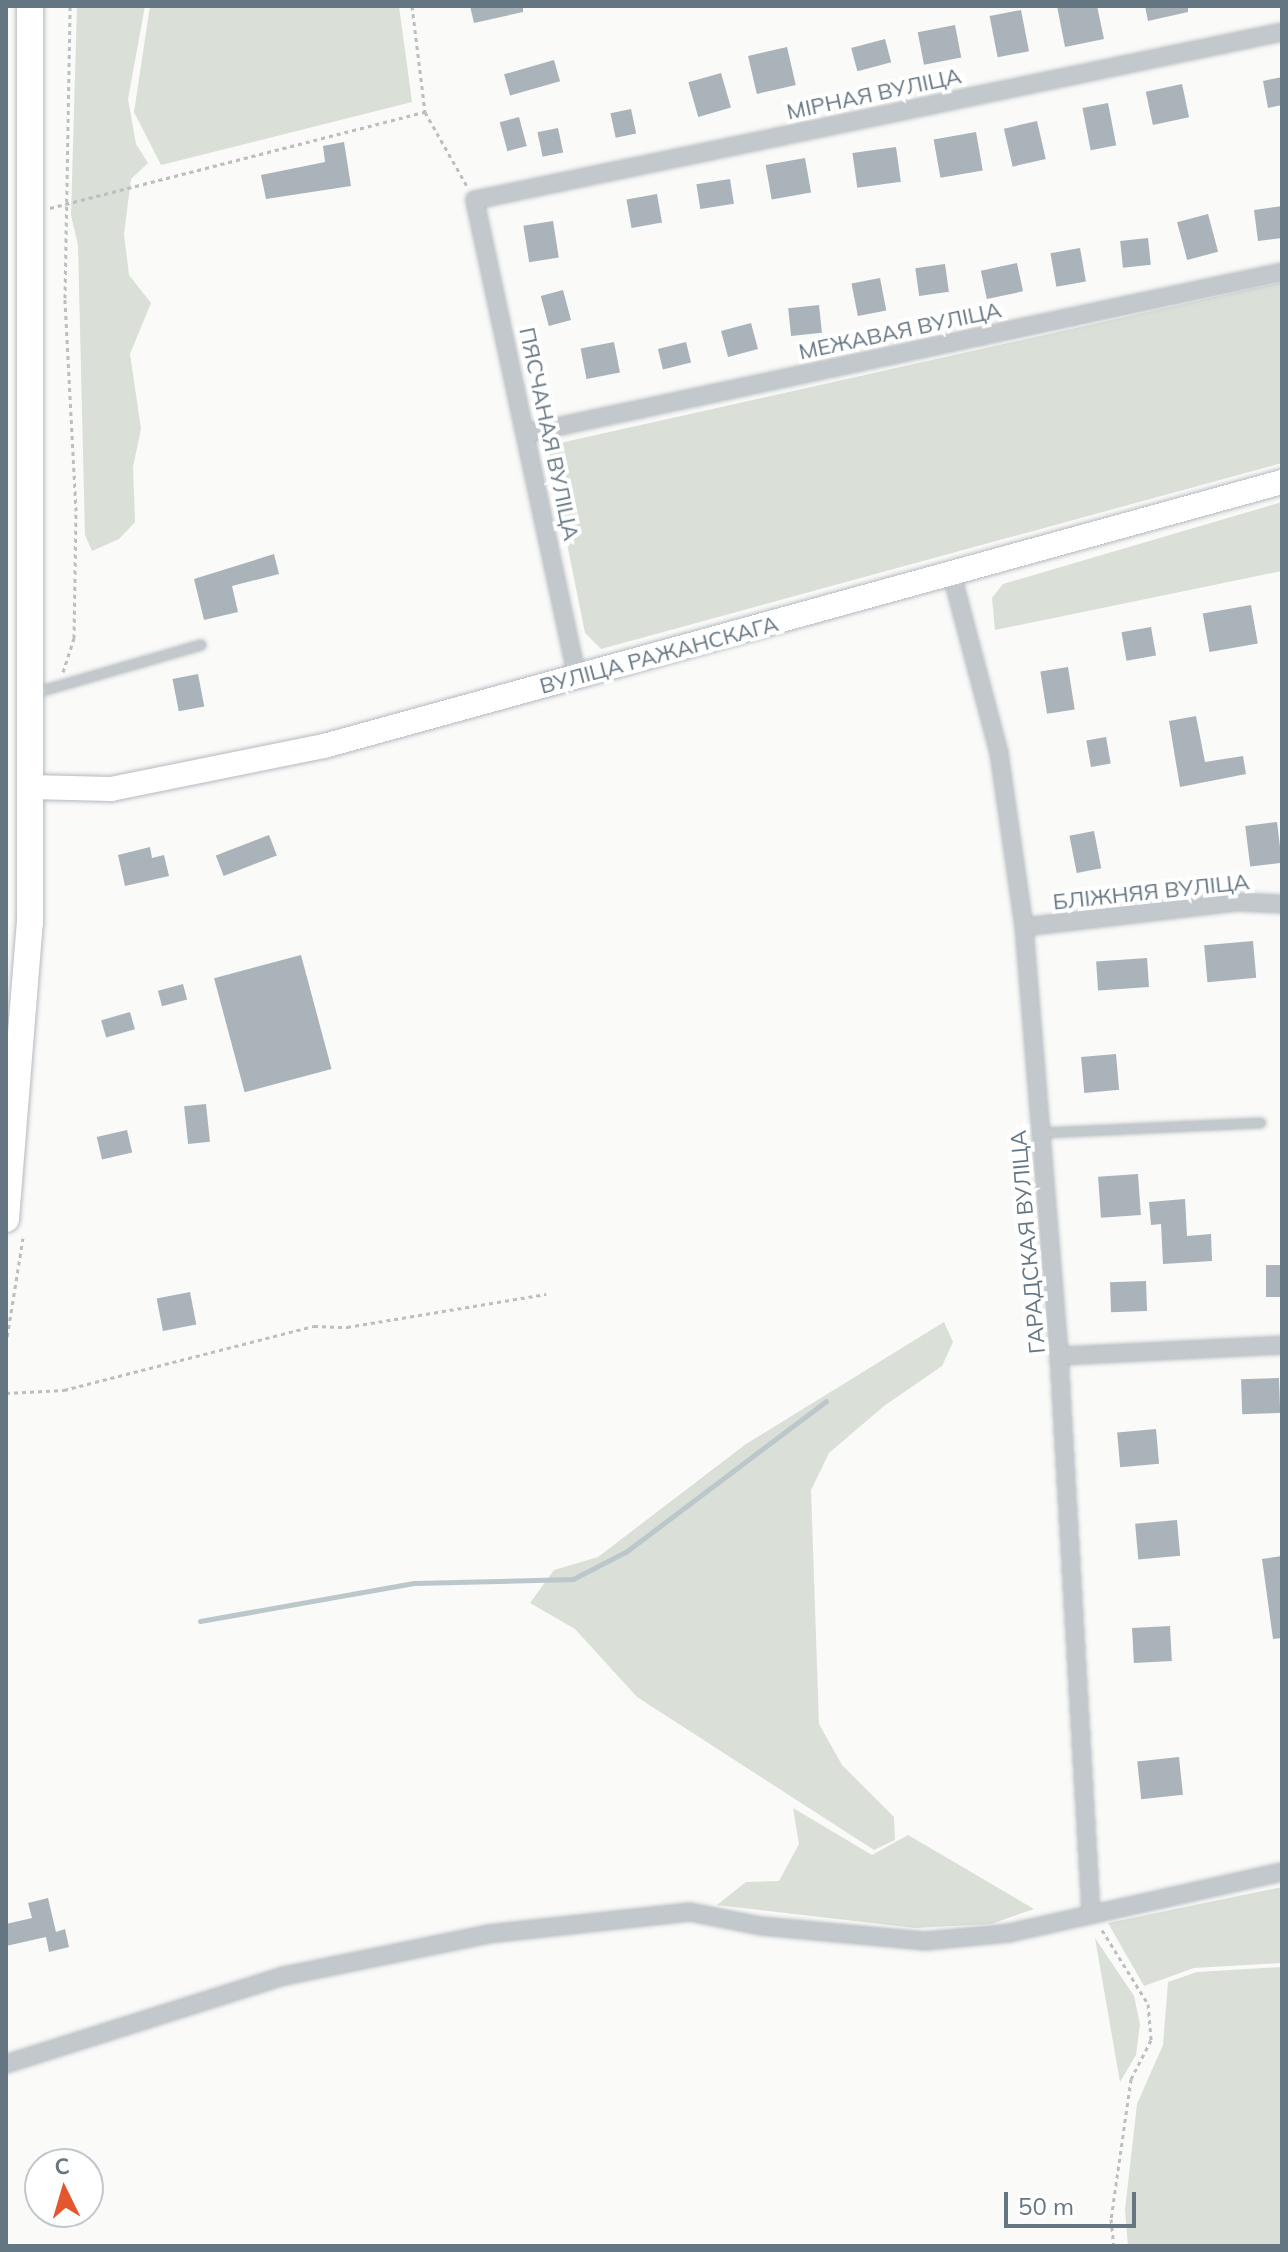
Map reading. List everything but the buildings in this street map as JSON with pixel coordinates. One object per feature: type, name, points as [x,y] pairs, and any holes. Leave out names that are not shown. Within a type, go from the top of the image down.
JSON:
[{"type":"main road","points":[[15,1228],[27,1011],[30,787],[30,6]]},
{"type":"street","name":"МІРНАЯ ВУЛІЦА","points":[[475,200],[1282,32]]},
{"type":"street","name":"ПЯСЧАНАЯ ВУЛІЦА","points":[[475,200],[528,433],[577,677]]},
{"type":"street","name":"МЕЖАВАЯ ВУЛІЦА","points":[[528,433],[1282,272]]},
{"type":"street","name":"ВУЛІЦА РАЖАНСКАГА","points":[[30,787],[111,789],[197,775],[577,677],[1282,482]]},
{"type":"street","name":"ГАРАДСКАЯ ВУЛІЦА","points":[[952,575],[999,753],[1024,927],[1059,1356],[1091,1913]]},
{"type":"street","name":"БЛІЖНЯЯ ВУЛІЦА","points":[[1024,927],[1237,902],[1282,904]]},
{"type":"street","points":[[1059,1356],[1282,1345]]},
{"type":"street","points":[[6,2064],[284,1976],[405,1948],[567,1922],[690,1912],[761,1926],[925,1941],[1009,1933],[1282,1872]]},
{"type":"lane","points":[[30,695],[201,645]]},
{"type":"lane","points":[[1041,1133],[1261,1123]]},
{"type":"path","points":[[58,687],[74,638],[76,511],[65,298],[70,6]]},
{"type":"path","points":[[412,6],[425,112],[475,200]]},
{"type":"path","points":[[31,213],[425,112]]},
{"type":"path","points":[[6,1344],[15,1228]]},
{"type":"path","points":[[6,1393],[64,1390],[314,1326],[347,1327],[546,1294]]},
{"type":"path","points":[[1091,1913],[1148,2004],[1151,2040],[1131,2079],[1111,2219],[1114,2246]]},
{"type":"shaded area","points":[[77,6],[145,6],[128,99],[136,144],[148,163],[131,179],[124,234],[129,275],[151,303],[130,354],[141,429],[133,467],[135,522],[119,539],[92,551],[85,535],[78,245],[71,215]]},
{"type":"shaded area","points":[[150,6],[399,6],[412,102],[161,165],[134,112]]},
{"type":"shaded area","points":[[1282,282],[1282,463],[601,649],[585,633],[549,454],[560,443]]},
{"type":"shaded area","points":[[1282,502],[1282,571],[995,630],[992,598],[1003,584]]},
{"type":"shaded area","points":[[944,1322],[953,1342],[942,1366],[884,1406],[829,1453],[811,1490],[819,1724],[842,1765],[894,1817],[895,1840],[874,1850],[637,1697],[575,1629],[530,1603],[554,1570],[598,1557],[746,1444]]},
{"type":"shaded area","points":[[793,1808],[872,1855],[908,1835],[1034,1909],[991,1924],[915,1928],[717,1905],[746,1882],[779,1881],[799,1844]]},
{"type":"shaded area","points":[[1282,1887],[1282,1963],[1194,1968],[1144,1986],[1108,1923]]},
{"type":"shaded area","points":[[1095,1938],[1134,1996],[1140,2024],[1136,2055],[1120,2082]]},
{"type":"shaded area","points":[[1282,1967],[1282,2246],[1128,2246],[1125,2210],[1137,2104],[1163,2045],[1168,1982],[1197,1972]]},
{"type":"waterway","points":[[200,1621],[414,1583],[573,1579],[627,1551],[826,1401]]}]
